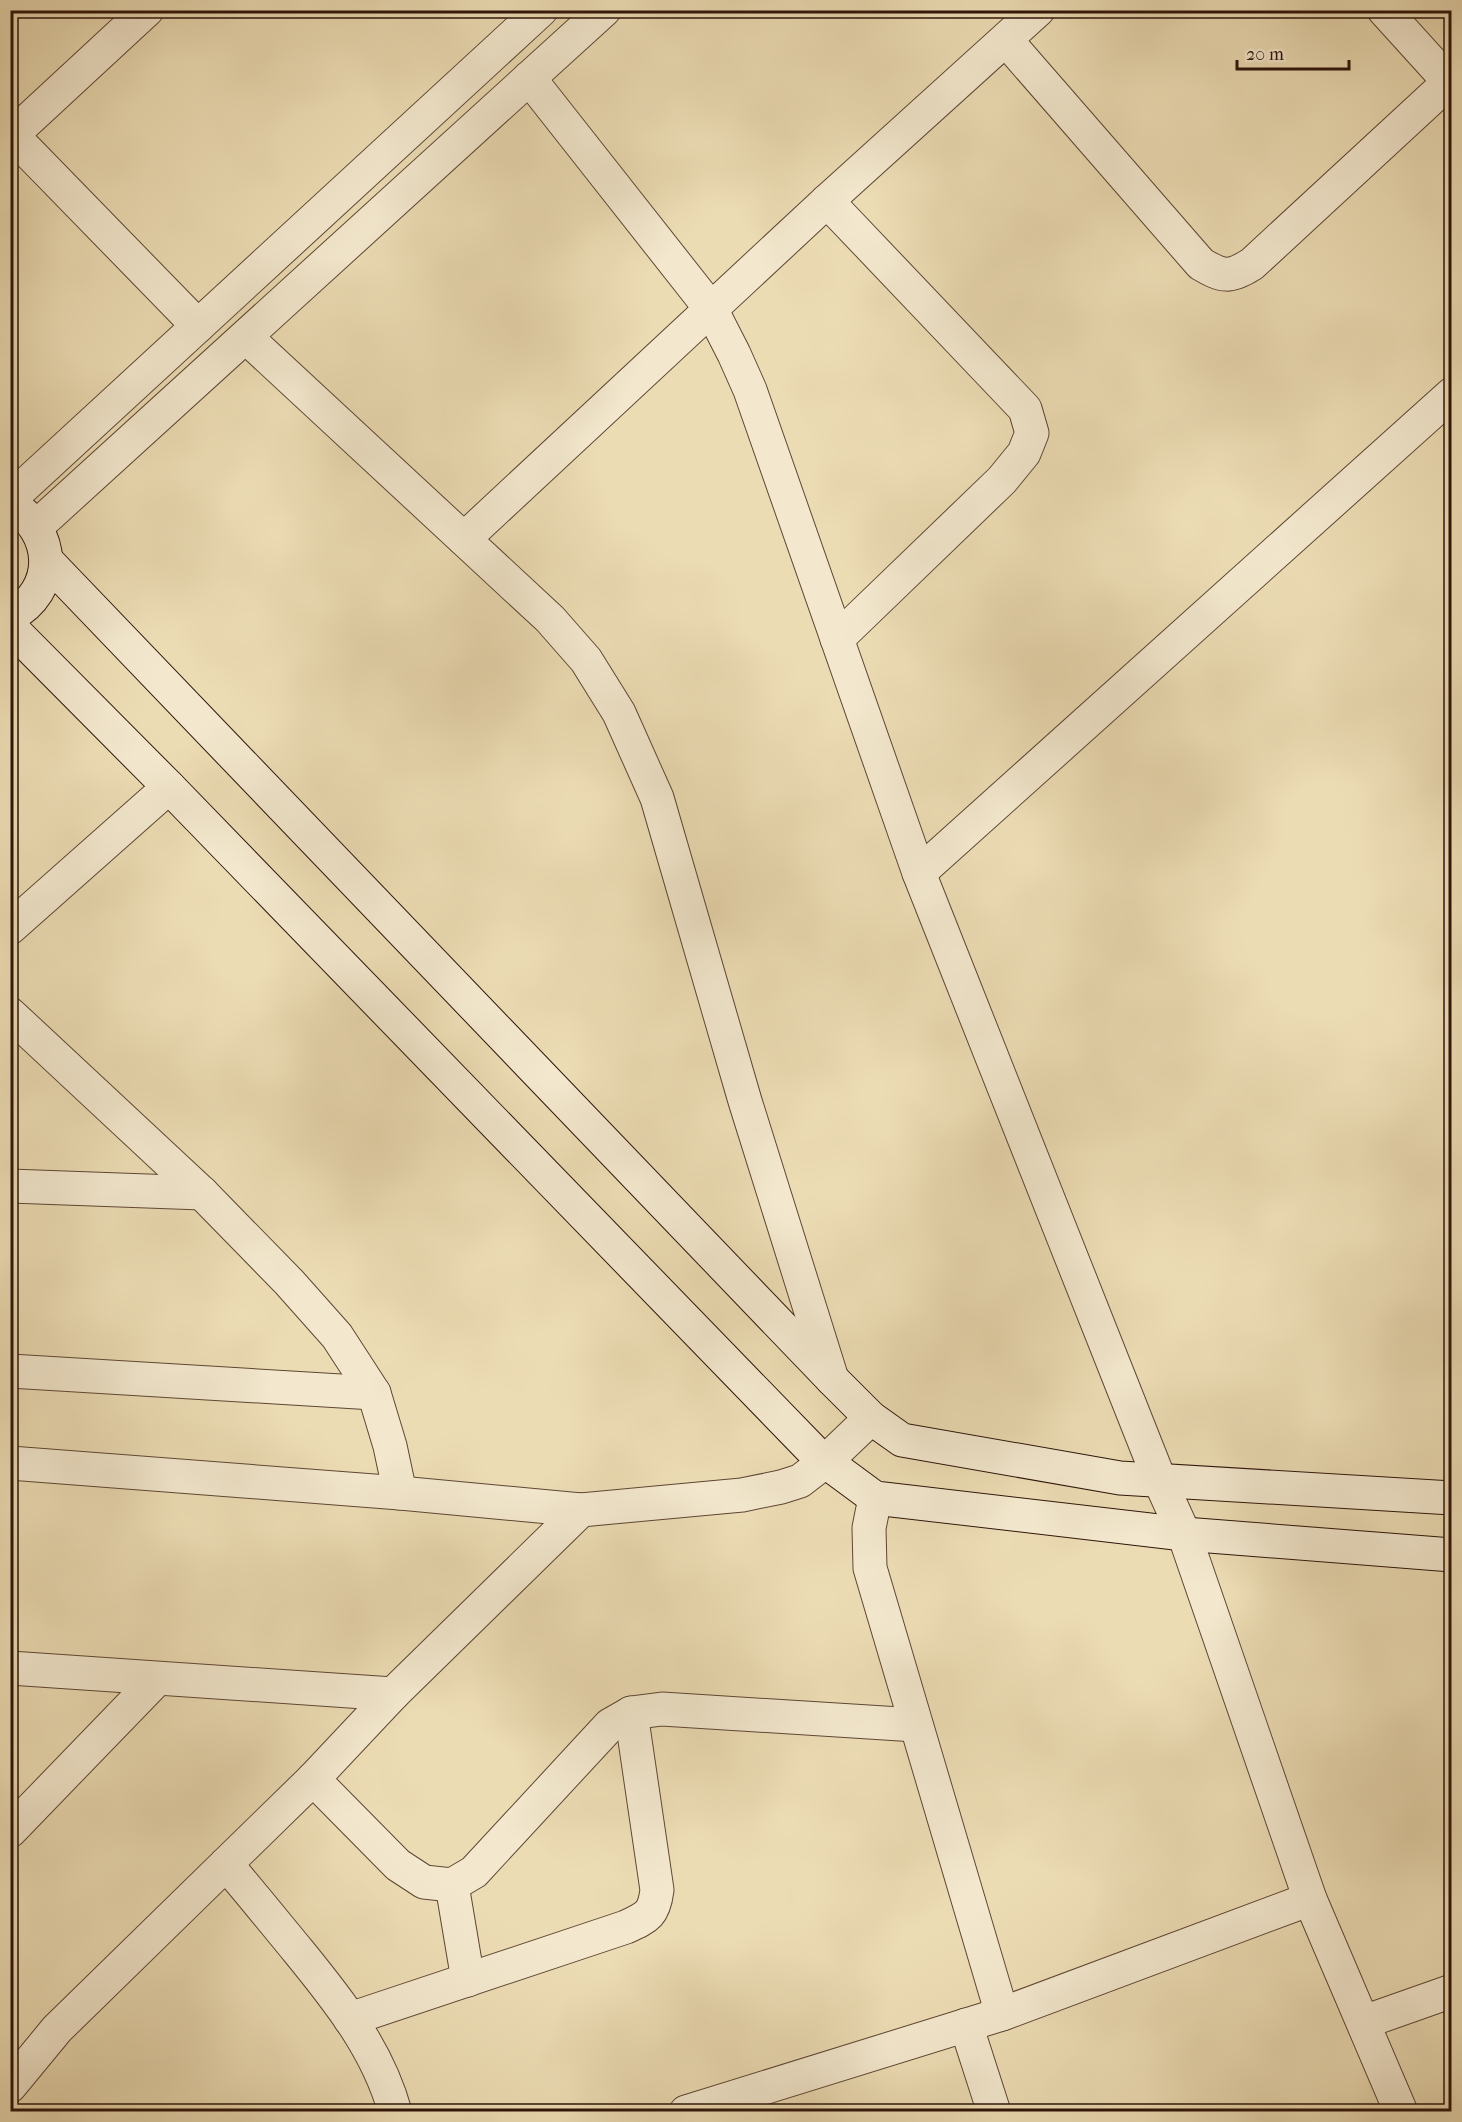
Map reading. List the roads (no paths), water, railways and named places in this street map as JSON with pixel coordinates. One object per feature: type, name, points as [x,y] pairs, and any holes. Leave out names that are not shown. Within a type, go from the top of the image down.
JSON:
[{"type":"street","points":[[10,499],[541,10]]},
{"type":"street","points":[[36,527],[604,10]]},
{"type":"street","points":[[464,539],[827,201],[1038,10]]},
{"type":"street","points":[[1006,40],[1201,264],[1218,274],[1237,273],[1252,264],[1450,83],[1384,10]]},
{"type":"street","points":[[133,15],[11,134],[198,326]]},
{"type":"street","points":[[529,78],[711,309],[750,390],[919,873],[1160,1481],[1184,1534],[1310,1899],[1401,2112]]},
{"type":"street","points":[[827,201],[1025,409],[1032,433],[1024,453],[1002,480],[837,639]]},
{"type":"street","points":[[246,337],[550,619],[586,660],[619,713],[657,798],[745,1101],[832,1378]]},
{"type":"street","points":[[919,873],[1452,394]]},
{"type":"street","points":[[10,504],[22,511],[36,527],[43,540],[48,562],[43,579],[34,596],[20,611],[10,616]]},
{"type":"street","points":[[48,562],[832,1378],[871,1418],[903,1440],[1120,1478],[1452,1498]]},
{"type":"street","points":[[10,627],[169,787],[818,1456],[875,1498],[1184,1534],[1452,1555]]},
{"type":"street","points":[[10,928],[169,787]]},
{"type":"street","points":[[10,1014],[202,1193],[289,1282],[337,1336],[374,1393],[390,1446],[400,1493]]},
{"type":"street","points":[[10,1186],[202,1193]]},
{"type":"street","points":[[10,1371],[374,1393]]},
{"type":"street","points":[[10,1463],[400,1493],[581,1510],[742,1495],[782,1487],[800,1480],[826,1461],[871,1418]]},
{"type":"street","points":[[875,1498],[869,1528],[870,1568],[1002,2014]]},
{"type":"street","points":[[10,2086],[57,2029],[313,1779],[393,1694],[581,1510]]},
{"type":"street","points":[[10,1668],[393,1694]]},
{"type":"street","points":[[10,1831],[157,1679]]},
{"type":"street","points":[[313,1779],[398,1864],[424,1882],[452,1885],[474,1872],[610,1725],[631,1713],[662,1709],[916,1725]]},
{"type":"street","points":[[350,2019],[626,1927],[642,1920],[655,1907],[657,1890],[631,1713]]},
{"type":"street","points":[[226,1864],[326,1985],[350,2019],[371,2051],[389,2091],[395,2112]]},
{"type":"street","points":[[452,1885],[468,1980]]},
{"type":"street","points":[[686,2112],[1002,2014],[1310,1899]]},
{"type":"street","points":[[1364,2022],[1452,1991]]},
{"type":"street","points":[[966,2025],[994,2112]]}]
